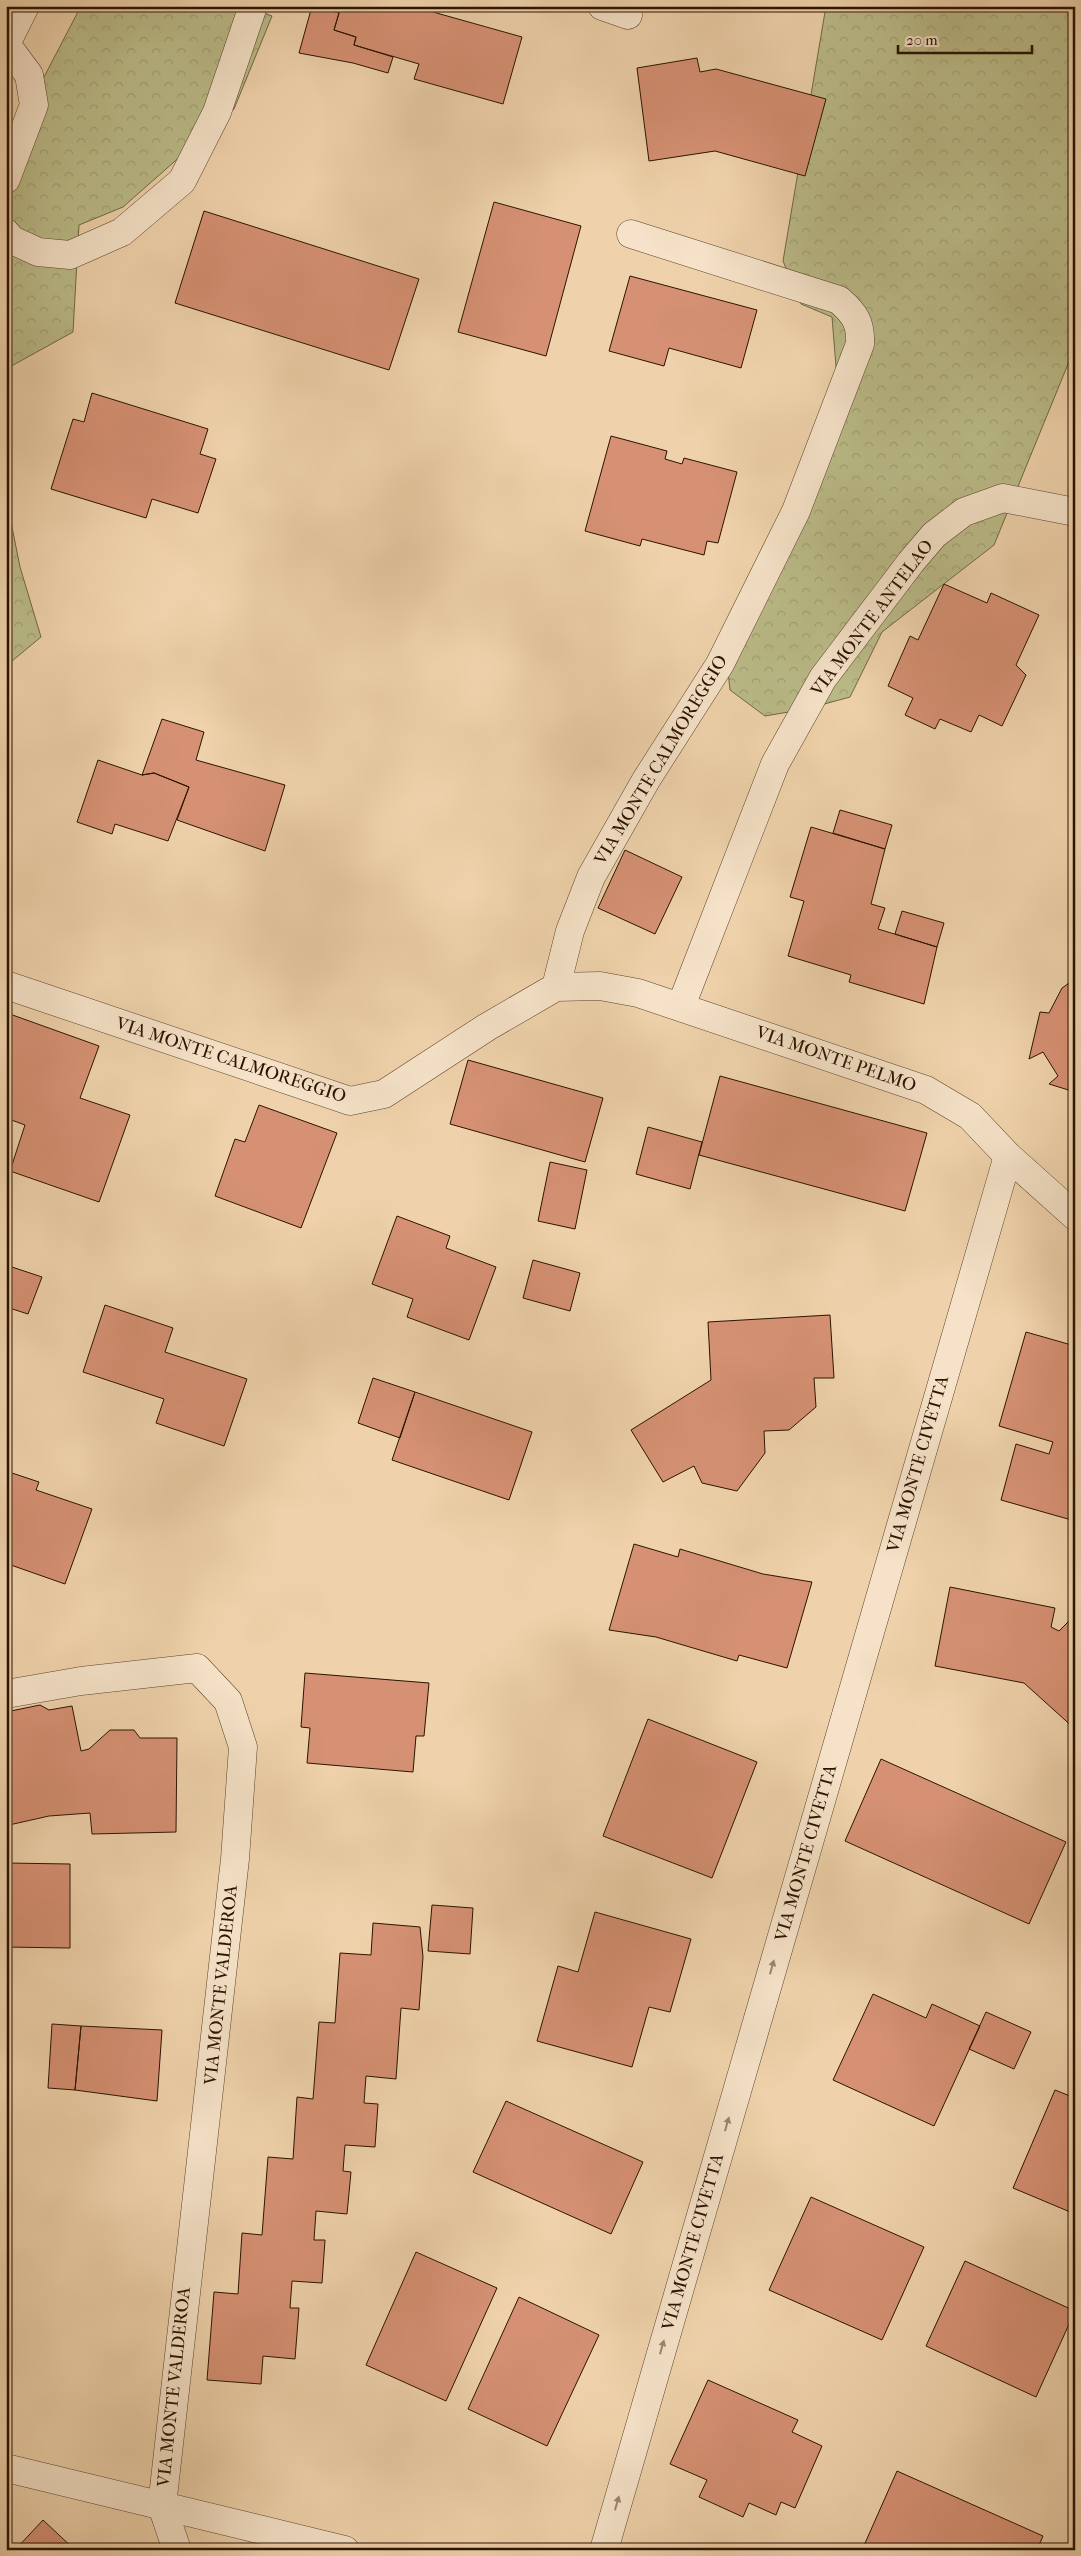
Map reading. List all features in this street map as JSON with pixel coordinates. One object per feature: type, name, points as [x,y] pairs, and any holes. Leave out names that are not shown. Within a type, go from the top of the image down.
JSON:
[{"type":"street","points":[[6,179],[34,104],[30,76],[6,44],[25,6]]},
{"type":"street","points":[[6,233],[12,240],[38,252],[70,256],[122,232],[182,181],[217,112],[253,6]]},
{"type":"street","points":[[602,6],[628,15]]},
{"type":"street","name":"VIA MONTE CALMOREGGIO","points":[[6,985],[350,1101],[384,1094],[487,1027],[556,988],[570,931],[591,877],[646,780],[720,664],[796,511],[860,344],[860,328],[855,314],[839,300],[630,234]]},
{"type":"street","name":"VIA MONTE ANTELAO","points":[[681,1006],[775,764],[823,678],[911,562],[934,534],[964,512],[1003,498],[1075,512]]},
{"type":"street","name":"VIA MONTE PELMO","points":[[556,988],[600,986],[638,993],[926,1090],[970,1116],[1008,1156],[1075,1216]]},
{"type":"street","name":"VIA MONTE CIVETTA","points":[[604,2550],[1008,1156]]},
{"type":"street","name":"VIA MONTE VALDEROA","points":[[6,1694],[81,1681],[197,1668],[228,1701],[243,1747],[235,1860],[162,2506]]},
{"type":"street","points":[[6,2468],[162,2506],[250,2540],[345,2550]]},
{"type":"street","points":[[162,2506],[178,2550]]},
{"type":"green space","points":[[81,6],[247,6],[272,16],[234,109],[123,207],[79,225],[73,332],[6,369],[6,150]]},
{"type":"green space","points":[[826,6],[1075,6],[1075,347],[994,545],[882,632],[850,697],[806,709],[765,716],[730,690],[725,644],[838,391],[832,317],[801,304],[783,261]]},
{"type":"green space","points":[[6,497],[20,567],[41,637],[6,666]]},
{"type":"building","points":[[312,6],[339,13],[334,30],[356,37],[354,45],[393,57],[388,73],[353,63],[299,53]]},
{"type":"building","points":[[341,6],[435,6],[433,12],[522,37],[503,104],[414,79],[419,64],[354,45],[356,37],[334,30]]},
{"type":"building","points":[[697,58],[700,72],[716,69],[826,99],[805,176],[715,151],[649,161],[637,68]]},
{"type":"building","points":[[494,202],[581,226],[546,356],[458,332]]},
{"type":"building","points":[[204,211],[419,279],[389,370],[175,303]]},
{"type":"building","points":[[630,276],[757,310],[741,368],[669,348],[664,366],[609,351]]},
{"type":"building","points":[[92,393],[208,429],[200,454],[216,459],[198,513],[152,499],[146,518],[51,489],[73,419],[84,422]]},
{"type":"building","points":[[611,436],[667,451],[665,459],[682,464],[684,458],[737,472],[718,543],[707,541],[704,555],[642,539],[640,546],[585,531]]},
{"type":"building","points":[[944,584],[987,603],[991,593],[1039,615],[1016,665],[1026,675],[1002,726],[979,715],[971,732],[940,719],[935,729],[905,715],[913,698],[888,686],[910,636],[918,640]]},
{"type":"building","points":[[162,719],[204,732],[196,760],[285,785],[265,851],[177,820],[189,787],[154,773],[142,775]]},
{"type":"building","points":[[98,760],[142,775],[154,773],[189,787],[168,841],[115,824],[112,834],[77,822]]},
{"type":"building","points":[[840,810],[892,825],[885,849],[833,833]]},
{"type":"building","points":[[811,827],[885,849],[871,904],[885,908],[878,929],[937,947],[924,1004],[849,982],[851,975],[788,956],[804,901],[790,897]]},
{"type":"building","points":[[625,850],[682,877],[655,934],[598,908]]},
{"type":"building","points":[[902,911],[944,923],[937,947],[895,934]]},
{"type":"building","points":[[1075,979],[1075,1092],[1049,1084],[1058,1076],[1043,1052],[1029,1059],[1040,1012],[1049,1013],[1062,988]]},
{"type":"building","points":[[7,1013],[99,1046],[80,1098],[130,1115],[99,1202],[10,1171],[25,1125],[6,1118]]},
{"type":"building","points":[[468,1060],[603,1098],[585,1162],[450,1124]]},
{"type":"building","points":[[720,1076],[927,1133],[905,1211],[699,1155]]},
{"type":"building","points":[[259,1105],[337,1133],[301,1228],[215,1196],[235,1139],[245,1142]]},
{"type":"building","points":[[648,1127],[702,1142],[690,1189],[636,1174]]},
{"type":"building","points":[[550,1162],[587,1170],[575,1229],[538,1221]]},
{"type":"building","points":[[397,1216],[450,1236],[446,1248],[496,1267],[469,1340],[407,1317],[413,1299],[372,1284]]},
{"type":"building","points":[[533,1260],[580,1273],[570,1311],[523,1298]]},
{"type":"building","points":[[6,1265],[42,1277],[28,1314],[6,1307]]},
{"type":"building","points":[[105,1305],[173,1328],[165,1352],[247,1379],[224,1446],[156,1423],[164,1399],[83,1372]]},
{"type":"building","points":[[830,1315],[834,1378],[814,1378],[816,1407],[789,1430],[764,1431],[765,1453],[737,1491],[702,1483],[694,1466],[663,1482],[631,1430],[711,1380],[708,1322]]},
{"type":"building","points":[[1026,1332],[1075,1346],[1073,1380],[1075,1381],[1075,1521],[1001,1500],[1016,1444],[1049,1454],[1053,1442],[999,1426]]},
{"type":"building","points":[[373,1378],[415,1392],[400,1438],[358,1423]]},
{"type":"building","points":[[415,1392],[532,1432],[509,1500],[392,1460]]},
{"type":"building","points":[[6,1471],[39,1482],[36,1490],[92,1509],[65,1584],[8,1564],[6,1568]]},
{"type":"building","points":[[634,1544],[678,1557],[680,1549],[763,1574],[812,1582],[787,1668],[739,1655],[737,1661],[656,1637],[609,1630]]},
{"type":"building","points":[[950,1587],[1055,1608],[1051,1627],[1059,1631],[1075,1615],[1075,1729],[1024,1683],[935,1666]]},
{"type":"building","points":[[305,1673],[429,1683],[424,1736],[416,1736],[413,1772],[307,1763],[310,1728],[301,1727]]},
{"type":"building","points":[[40,1705],[49,1710],[72,1706],[81,1751],[89,1749],[110,1730],[134,1730],[140,1738],[177,1738],[176,1832],[92,1834],[90,1813],[49,1816],[9,1825],[6,1806],[6,1712]]},
{"type":"building","points":[[648,1719],[757,1762],[712,1878],[603,1836]]},
{"type":"building","points":[[881,1759],[1066,1842],[1029,1924],[845,1841]]},
{"type":"building","points":[[6,1863],[70,1864],[70,1948],[6,1947]]},
{"type":"building","points":[[432,1905],[473,1908],[470,1954],[428,1951]]},
{"type":"building","points":[[595,1912],[691,1939],[670,2012],[649,2007],[632,2067],[537,2041],[558,1966],[578,1972]]},
{"type":"building","points":[[373,1923],[420,1927],[423,1957],[419,2010],[401,2008],[396,2079],[366,2076],[364,2103],[378,2104],[375,2147],[345,2145],[343,2171],[351,2172],[347,2214],[316,2211],[314,2240],[325,2240],[322,2283],[292,2281],[290,2308],[299,2308],[295,2359],[263,2356],[261,2384],[207,2380],[214,2292],[238,2294],[242,2233],[262,2235],[268,2157],[293,2159],[297,2097],[313,2099],[319,2022],[335,2023],[340,1953],[371,1955]]},
{"type":"building","points":[[873,1994],[926,2018],[932,2004],[980,2026],[934,2126],[833,2080]]},
{"type":"building","points":[[986,2012],[1031,2032],[1014,2069],[969,2049]]},
{"type":"building","points":[[52,2024],[81,2026],[75,2090],[48,2088]]},
{"type":"building","points":[[81,2026],[162,2030],[157,2101],[75,2090]]},
{"type":"building","points":[[1055,2090],[1075,2098],[1075,2214],[1013,2188]]},
{"type":"building","points":[[506,2101],[643,2162],[611,2234],[473,2172]]},
{"type":"building","points":[[811,2197],[924,2247],[882,2340],[769,2290]]},
{"type":"building","points":[[416,2252],[497,2288],[446,2401],[366,2365]]},
{"type":"building","points":[[965,2261],[1075,2311],[1036,2397],[926,2346]]},
{"type":"building","points":[[519,2297],[599,2335],[547,2446],[468,2409]]},
{"type":"building","points":[[708,2380],[798,2420],[792,2432],[822,2446],[795,2508],[781,2502],[776,2515],[749,2503],[743,2517],[699,2497],[707,2480],[670,2464]]},
{"type":"building","points":[[897,2471],[1043,2536],[1037,2550],[862,2550]]},
{"type":"building","points":[[43,2520],[75,2550],[15,2550]]}]
